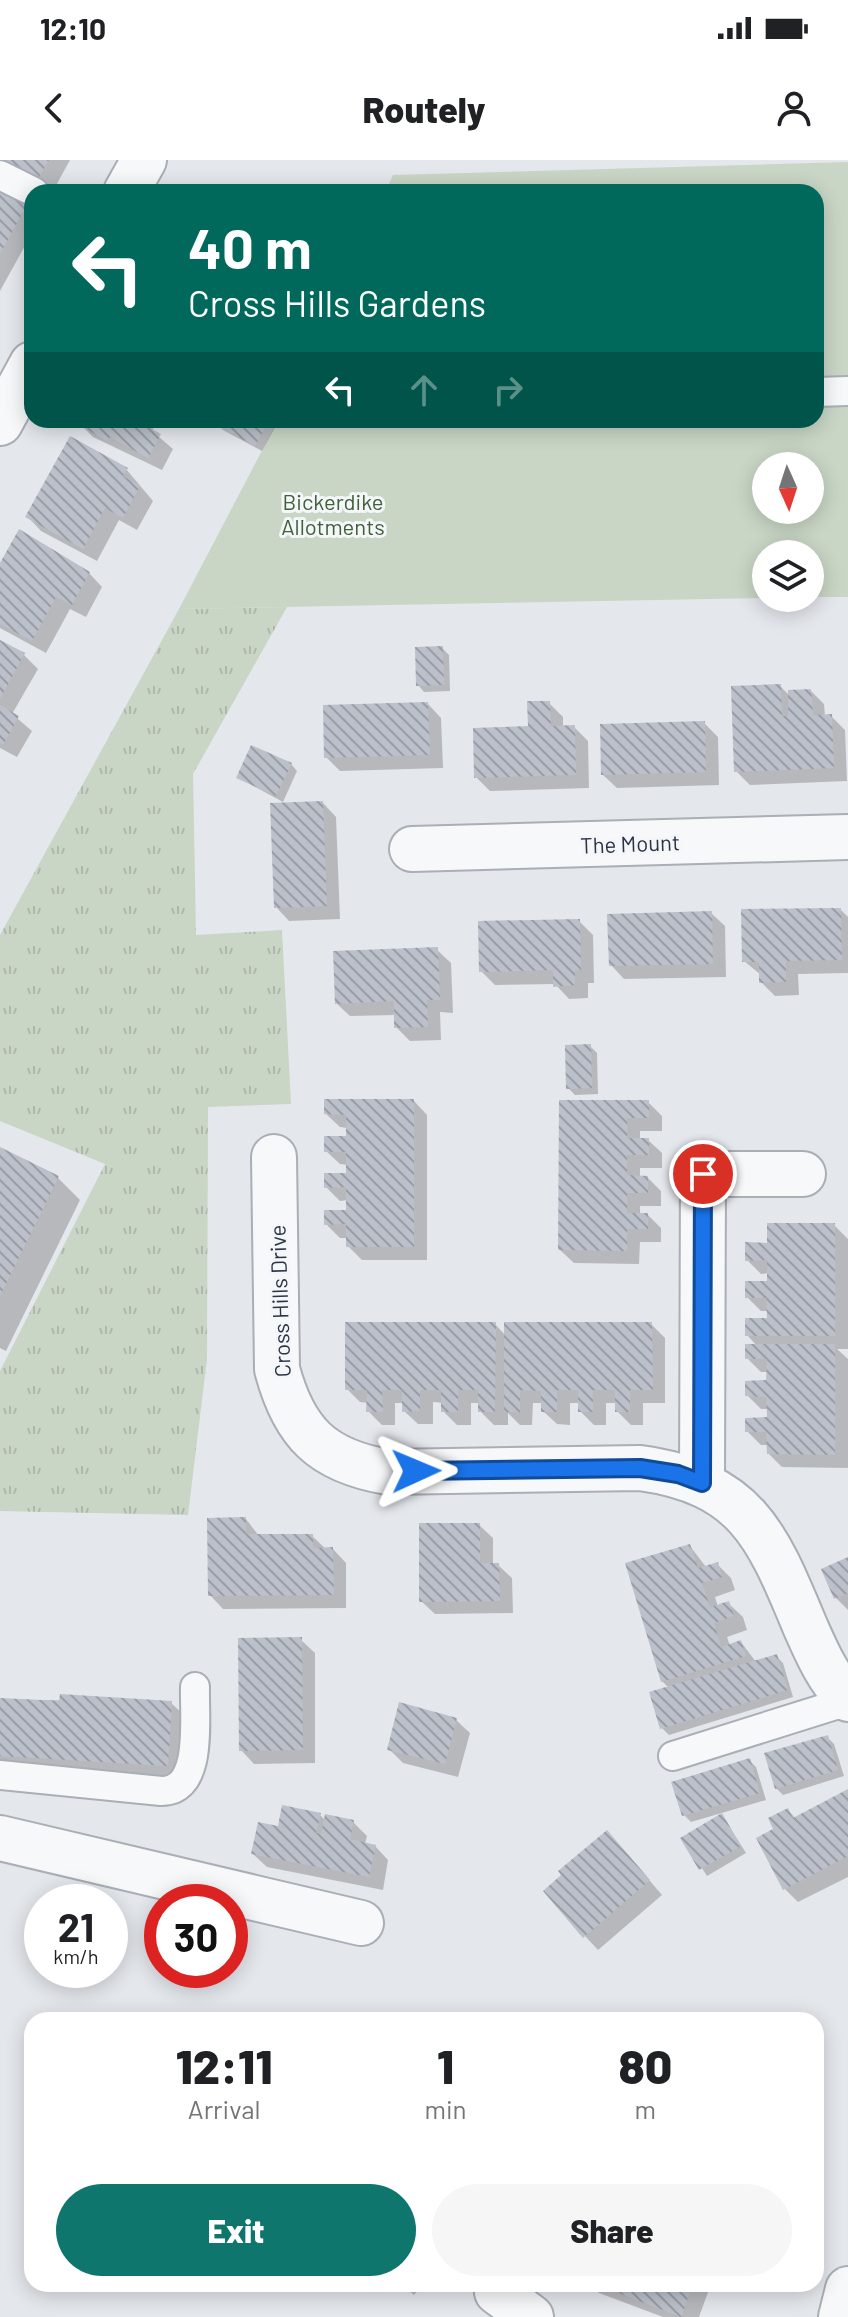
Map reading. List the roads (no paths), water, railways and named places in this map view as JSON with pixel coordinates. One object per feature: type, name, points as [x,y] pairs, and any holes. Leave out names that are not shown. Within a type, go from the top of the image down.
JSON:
[{"type":"street","points":[[130,184],[144,160]]},
{"type":"street","points":[[0,423],[24,379]]},
{"type":"street","name":"The Mount","points":[[412,849],[848,837]]},
{"type":"street","name":"Cross Hills Drive","points":[[274,1157],[277,1369],[286,1401],[302,1430],[327,1452],[356,1466],[388,1472],[640,1468],[678,1474],[702,1483],[743,1510],[767,1540],[818,1659],[848,1700]]},
{"type":"street","points":[[702,1483],[703,1174],[803,1174]]},
{"type":"street","points":[[0,1838],[361,1923]]},
{"type":"street","points":[[841,2317],[848,2289]]},
{"type":"lane","points":[[0,175],[24,187]]},
{"type":"lane","points":[[824,392],[848,391]]},
{"type":"lane","points":[[0,1775],[161,1791],[177,1788],[189,1777],[191,1769],[195,1687]]},
{"type":"lane","points":[[673,1756],[848,1700]]},
{"type":"park label","name":"Bickerdike Allotments","points":[[333,514]]}]
